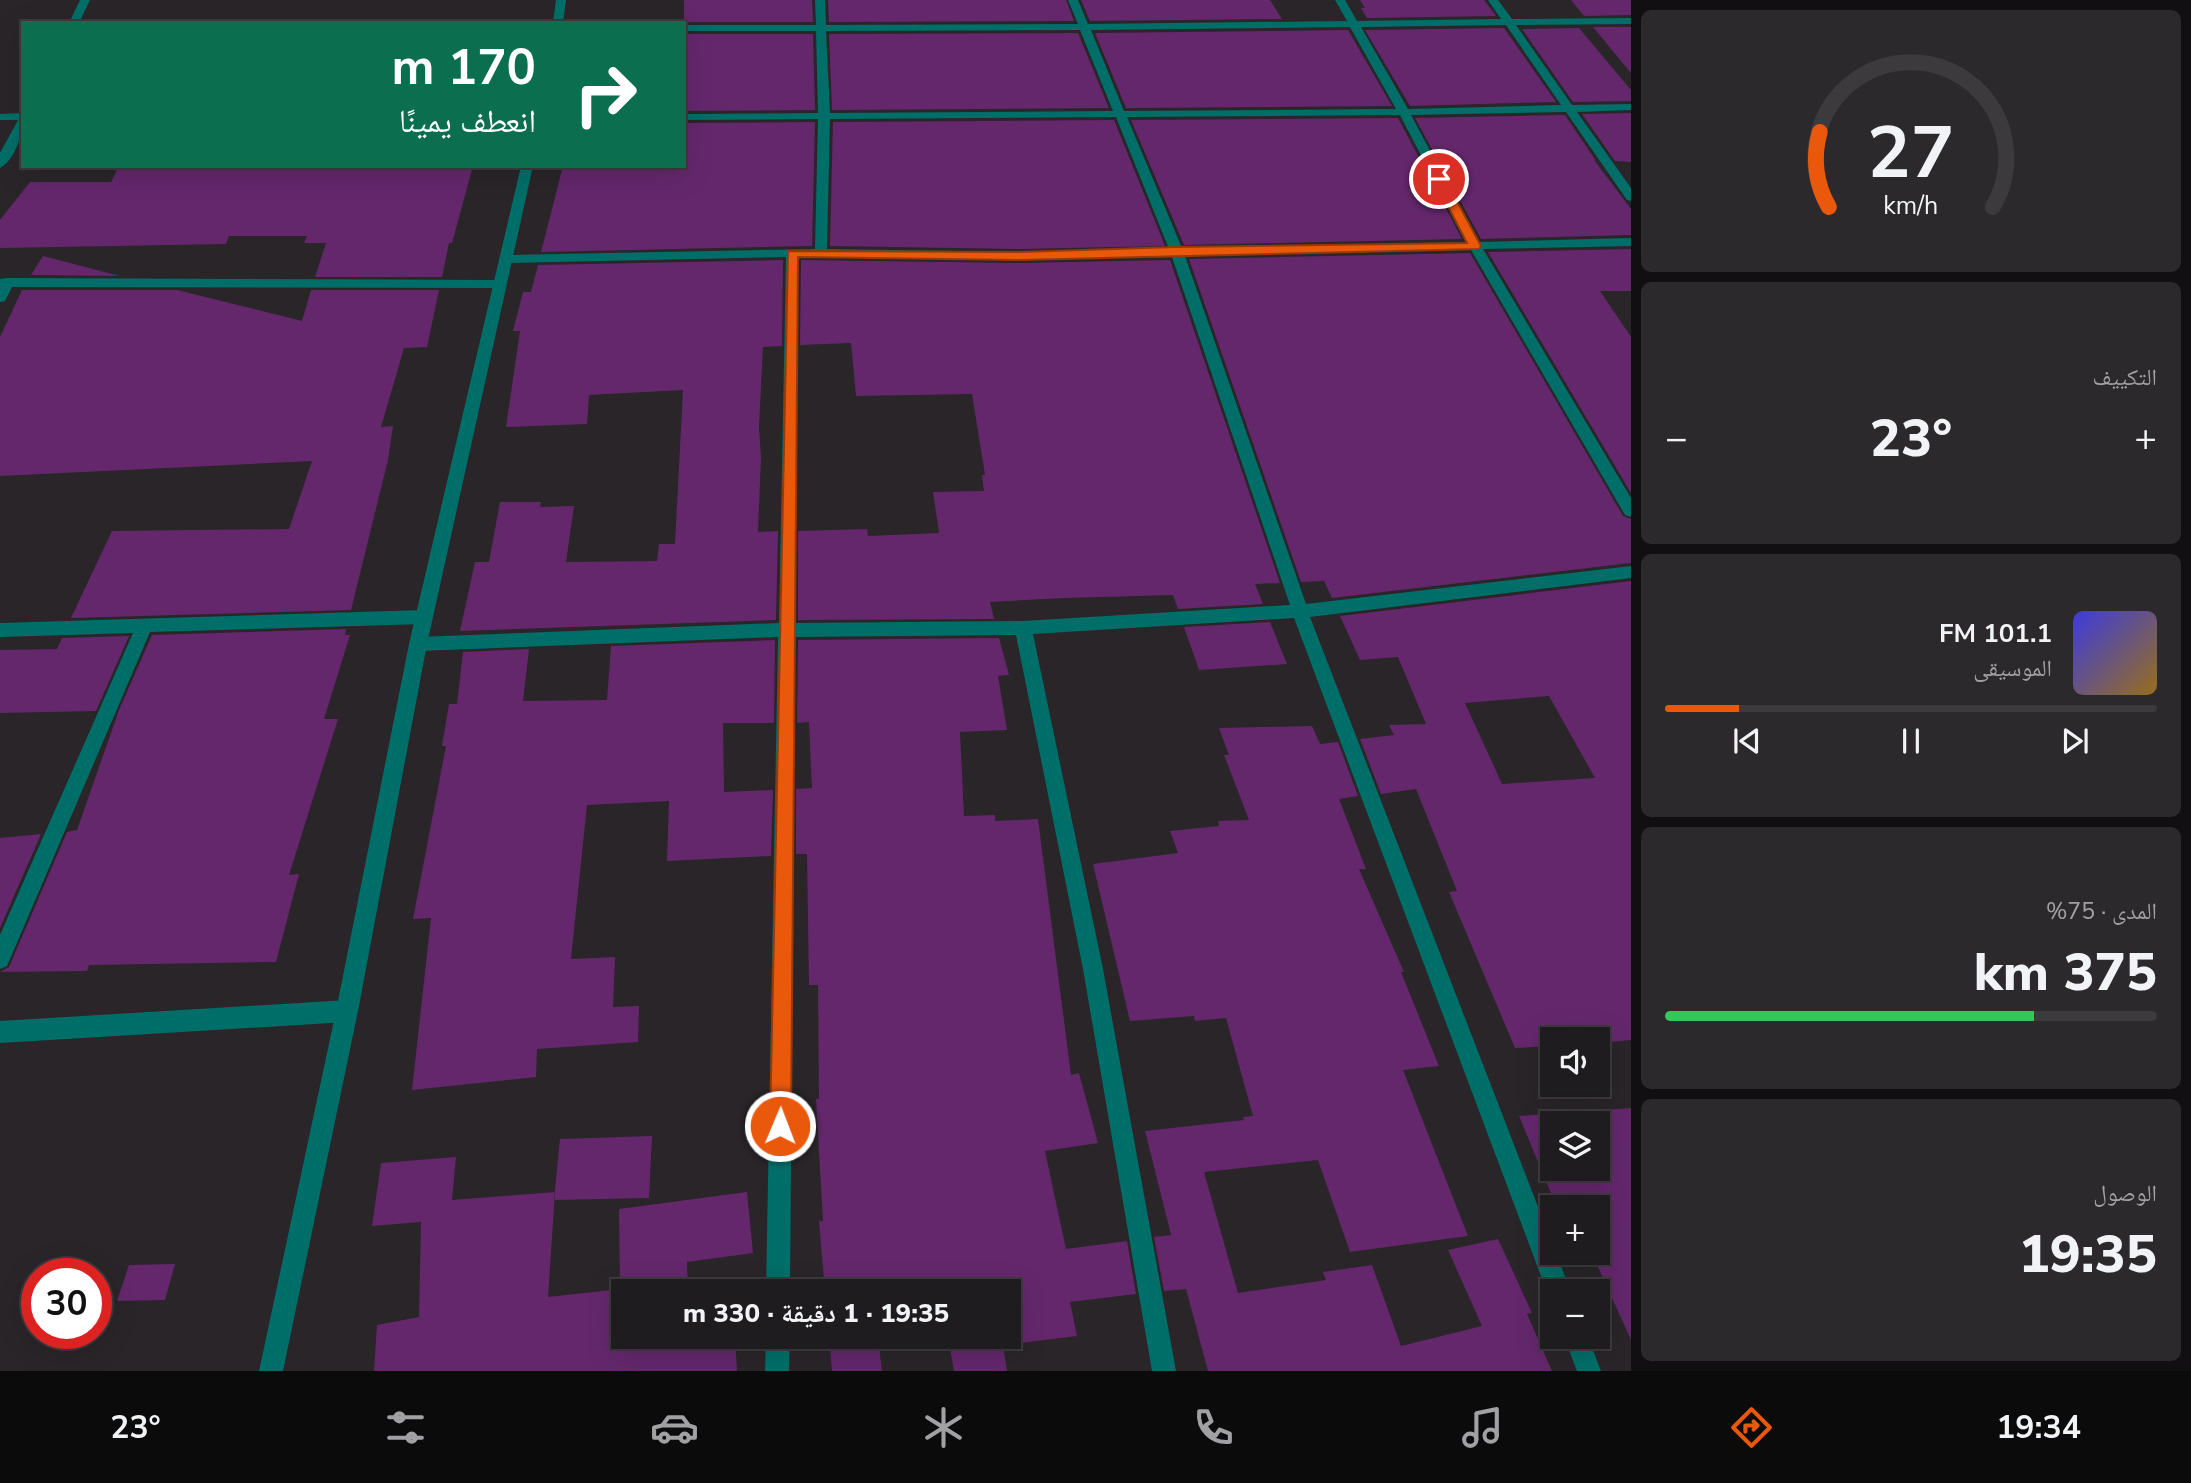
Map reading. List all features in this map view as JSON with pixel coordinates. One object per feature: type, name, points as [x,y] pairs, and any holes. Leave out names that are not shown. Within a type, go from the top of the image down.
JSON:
[{"type":"street","points":[[75,21],[85,0]]},
{"type":"street","points":[[558,21],[561,0]]},
{"type":"street","points":[[820,0],[824,116],[821,253]]},
{"type":"street","points":[[1073,0],[1175,250],[1300,611],[1554,1279]]},
{"type":"street","points":[[1340,0],[1404,112],[1475,246],[1631,511]]},
{"type":"street","points":[[1493,0],[1631,197]]},
{"type":"street","points":[[686,28],[1631,21]]},
{"type":"street","points":[[686,117],[1404,112],[1631,107]]},
{"type":"street","points":[[0,117],[21,118]]},
{"type":"street","points":[[0,164],[21,122]]},
{"type":"street","points":[[271,1371],[347,1011],[418,644],[527,168]]},
{"type":"street","points":[[505,259],[792,253],[1020,256],[1175,250],[1631,242]]},
{"type":"street","points":[[778,1279],[792,253]]},
{"type":"street","points":[[0,298],[4,282],[500,284]]},
{"type":"street","points":[[418,644],[787,630],[1023,628],[1300,611],[1631,572]]},
{"type":"street","points":[[0,630],[424,617]]},
{"type":"street","points":[[0,959],[144,625]]},
{"type":"street","points":[[1023,628],[1093,969],[1164,1371]]},
{"type":"street","points":[[0,1032],[347,1011]]},
{"type":"street","points":[[777,1371],[778,1349]]},
{"type":"street","points":[[1581,1349],[1589,1371]]},
{"type":"building","points":[[684,0],[812,0],[813,22],[684,21]]},
{"type":"building","points":[[828,0],[1066,0],[1074,21],[829,22]]},
{"type":"building","points":[[1081,0],[1270,0],[1282,19],[1090,21]]},
{"type":"building","points":[[1360,0],[1484,0],[1496,16],[1367,18]]},
{"type":"building","points":[[1571,0],[1631,0],[1631,15],[1584,16]]},
{"type":"building","points":[[1593,27],[1631,27],[1631,73]]},
{"type":"building","points":[[1504,28],[1556,102],[1410,106],[1365,30]]},
{"type":"building","points":[[1579,28],[1631,90],[1631,101],[1573,102],[1522,29]]},
{"type":"building","points":[[1348,30],[1392,106],[1126,108],[1095,33]]},
{"type":"building","points":[[1078,33],[1109,108],[832,110],[829,34]]},
{"type":"building","points":[[686,34],[813,34],[815,110],[686,111]]},
{"type":"building","points":[[1631,113],[1631,162],[1615,161],[1582,114]]},
{"type":"building","points":[[1565,115],[1596,161],[1594,160],[1631,209],[1631,235],[1481,239],[1415,118]]},
{"type":"building","points":[[1398,118],[1462,239],[1184,245],[1131,120]]},
{"type":"building","points":[[1114,120],[1165,246],[1020,249],[830,246],[833,122]]},
{"type":"building","points":[[815,122],[812,246],[541,252],[562,168],[686,168],[686,123]]},
{"type":"building","points":[[118,168],[472,168],[452,243],[449,243],[442,277],[315,277],[326,243],[304,243],[307,236],[229,236],[226,244],[0,248],[0,220],[30,182],[111,182]]},
{"type":"building","points":[[1631,249],[1631,291],[1600,291],[1631,337],[1631,493],[1488,252]]},
{"type":"building","points":[[1470,253],[1623,516],[1631,519],[1631,563],[1332,598],[1324,581],[1301,582],[1189,259]]},
{"type":"building","points":[[43,256],[120,276],[31,275]]},
{"type":"building","points":[[783,260],[782,346],[763,347],[759,427],[761,457],[758,532],[778,531],[776,620],[460,631],[475,562],[489,562],[500,502],[541,502],[540,507],[574,506],[566,562],[657,561],[659,544],[675,544],[683,390],[589,395],[587,424],[506,427],[520,331],[513,331],[523,292],[531,292],[538,265]]},
{"type":"building","points":[[801,260],[1020,263],[1170,260],[1280,583],[1255,584],[1263,604],[1178,609],[1173,595],[1064,598],[990,602],[994,619],[798,620],[798,531],[867,529],[868,536],[939,533],[933,492],[984,491],[982,475],[985,475],[972,394],[856,396],[851,343],[800,345]]},
{"type":"building","points":[[22,290],[177,290],[302,321],[311,290],[439,290],[427,347],[404,348],[381,427],[393,426],[388,460],[351,610],[71,618],[112,531],[289,529],[312,461],[0,476],[0,337]]},
{"type":"building","points":[[1631,581],[1631,1040],[1610,1042],[1610,1027],[1540,1027],[1540,1047],[1515,1048],[1449,892],[1457,891],[1416,789],[1381,794],[1360,739],[1394,735],[1389,725],[1426,724],[1398,657],[1360,660],[1340,616]],"holes":[[[1549,696],[1595,778],[1502,784],[1465,703]]]},
{"type":"building","points":[[1270,622],[1287,664],[1199,670],[1184,627]]},
{"type":"building","points":[[346,629],[345,635],[350,635],[324,719],[338,719],[289,875],[299,874],[276,962],[89,965],[87,971],[0,972],[9,967],[67,832],[77,830],[119,710],[152,635]]},
{"type":"building","points":[[129,636],[96,711],[0,713],[0,650],[57,649],[62,638]]},
{"type":"building","points":[[999,638],[1009,675],[998,676],[1007,730],[960,732],[964,816],[995,815],[995,821],[1038,819],[1071,1075],[1079,1073],[1098,1143],[1045,1151],[1066,1249],[1127,1241],[1136,1294],[1070,1302],[1077,1336],[1021,1343],[1021,1279],[824,1279],[819,1221],[823,1221],[816,1099],[819,1099],[818,985],[809,985],[807,854],[796,854],[796,789],[812,788],[809,722],[797,723],[798,640]]},
{"type":"building","points":[[775,640],[774,723],[723,723],[724,792],[773,790],[771,856],[667,861],[669,801],[587,805],[571,959],[615,957],[613,1007],[639,1006],[638,1042],[537,1049],[536,1077],[412,1090],[431,918],[413,919],[446,746],[442,746],[449,704],[457,704],[463,652],[529,649],[523,701],[607,700],[611,646]]},
{"type":"building","points":[[1312,726],[1320,744],[1338,742],[1358,796],[1339,799],[1366,869],[1359,869],[1404,972],[1401,972],[1439,1066],[1403,1070],[1468,1236],[1350,1252],[1318,1160],[1204,1172],[1238,1293],[1326,1280],[1323,1272],[1372,1265],[1401,1346],[1482,1326],[1448,1250],[1498,1239],[1532,1313],[1527,1314],[1540,1349],[1552,1371],[1208,1371],[1186,1289],[1164,1291],[1154,1237],[1171,1235],[1145,1131],[1244,1120],[1243,1117],[1253,1116],[1226,1018],[1195,1021],[1194,1016],[1130,1021],[1093,864],[1178,853],[1170,831],[1219,826],[1218,821],[1249,820],[1224,755],[1229,755],[1219,728]]},
{"type":"building","points":[[41,834],[0,928],[0,838]]},
{"type":"building","points":[[1631,1108],[1631,1340],[1610,1294],[1610,1279],[1603,1279],[1598,1267],[1610,1265],[1610,1195],[1552,1195],[1546,1181],[1610,1181],[1610,1111],[1589,1111]]},
{"type":"building","points":[[1540,1114],[1540,1167],[1519,1116]]},
{"type":"building","points":[[652,1136],[649,1198],[554,1200],[560,1139]]},
{"type":"building","points":[[456,1157],[452,1200],[555,1192],[548,1297],[611,1290],[611,1349],[736,1349],[737,1371],[374,1371],[377,1325],[419,1317],[421,1222],[372,1226],[381,1163]]},
{"type":"building","points":[[747,1192],[753,1253],[687,1262],[688,1279],[620,1279],[619,1209]]},
{"type":"building","points":[[175,1264],[165,1300],[117,1301],[129,1265]]},
{"type":"building","points":[[830,1349],[879,1349],[882,1371],[832,1371]]},
{"type":"building","points":[[950,1349],[1004,1349],[1007,1371],[954,1371]]},
{"type":"route","points":[[780,1126],[792,253],[1020,256],[1175,250],[1475,246],[1439,179]]}]
